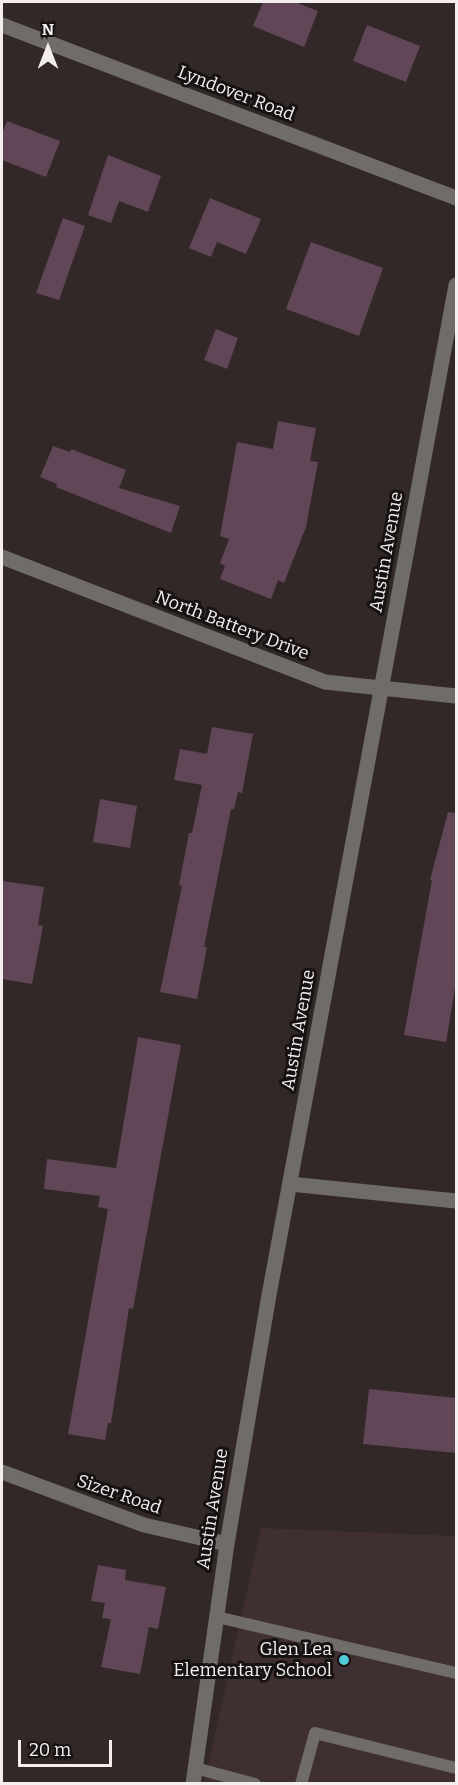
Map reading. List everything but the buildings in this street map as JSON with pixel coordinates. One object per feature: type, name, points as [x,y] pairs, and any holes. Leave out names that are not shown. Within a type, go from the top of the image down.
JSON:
[{"type":"street","name":"Lyndover Road","points":[[2,25],[456,198]]},
{"type":"street","name":"Austin Avenue","points":[[193,1784],[227,1544],[290,1184],[456,285]]},
{"type":"street","name":"North Battery Drive","points":[[2,557],[325,682],[456,696]]},
{"type":"street","points":[[290,1184],[456,1201]]},
{"type":"street","name":"Sizer Road","points":[[2,1472],[144,1525],[227,1544]]},
{"type":"lane","points":[[217,1617],[456,1673]]},
{"type":"lane","points":[[302,1784],[315,1733],[456,1768]]},
{"type":"lane","points":[[195,1768],[255,1784]]},
{"type":"shaded area","name":"Glen Lea Elementary School","points":[[261,1528],[456,1536],[456,1783],[204,1784]]},
{"type":"place","name":"Glen Lea Elementary School","points":[[344,1660]]}]
